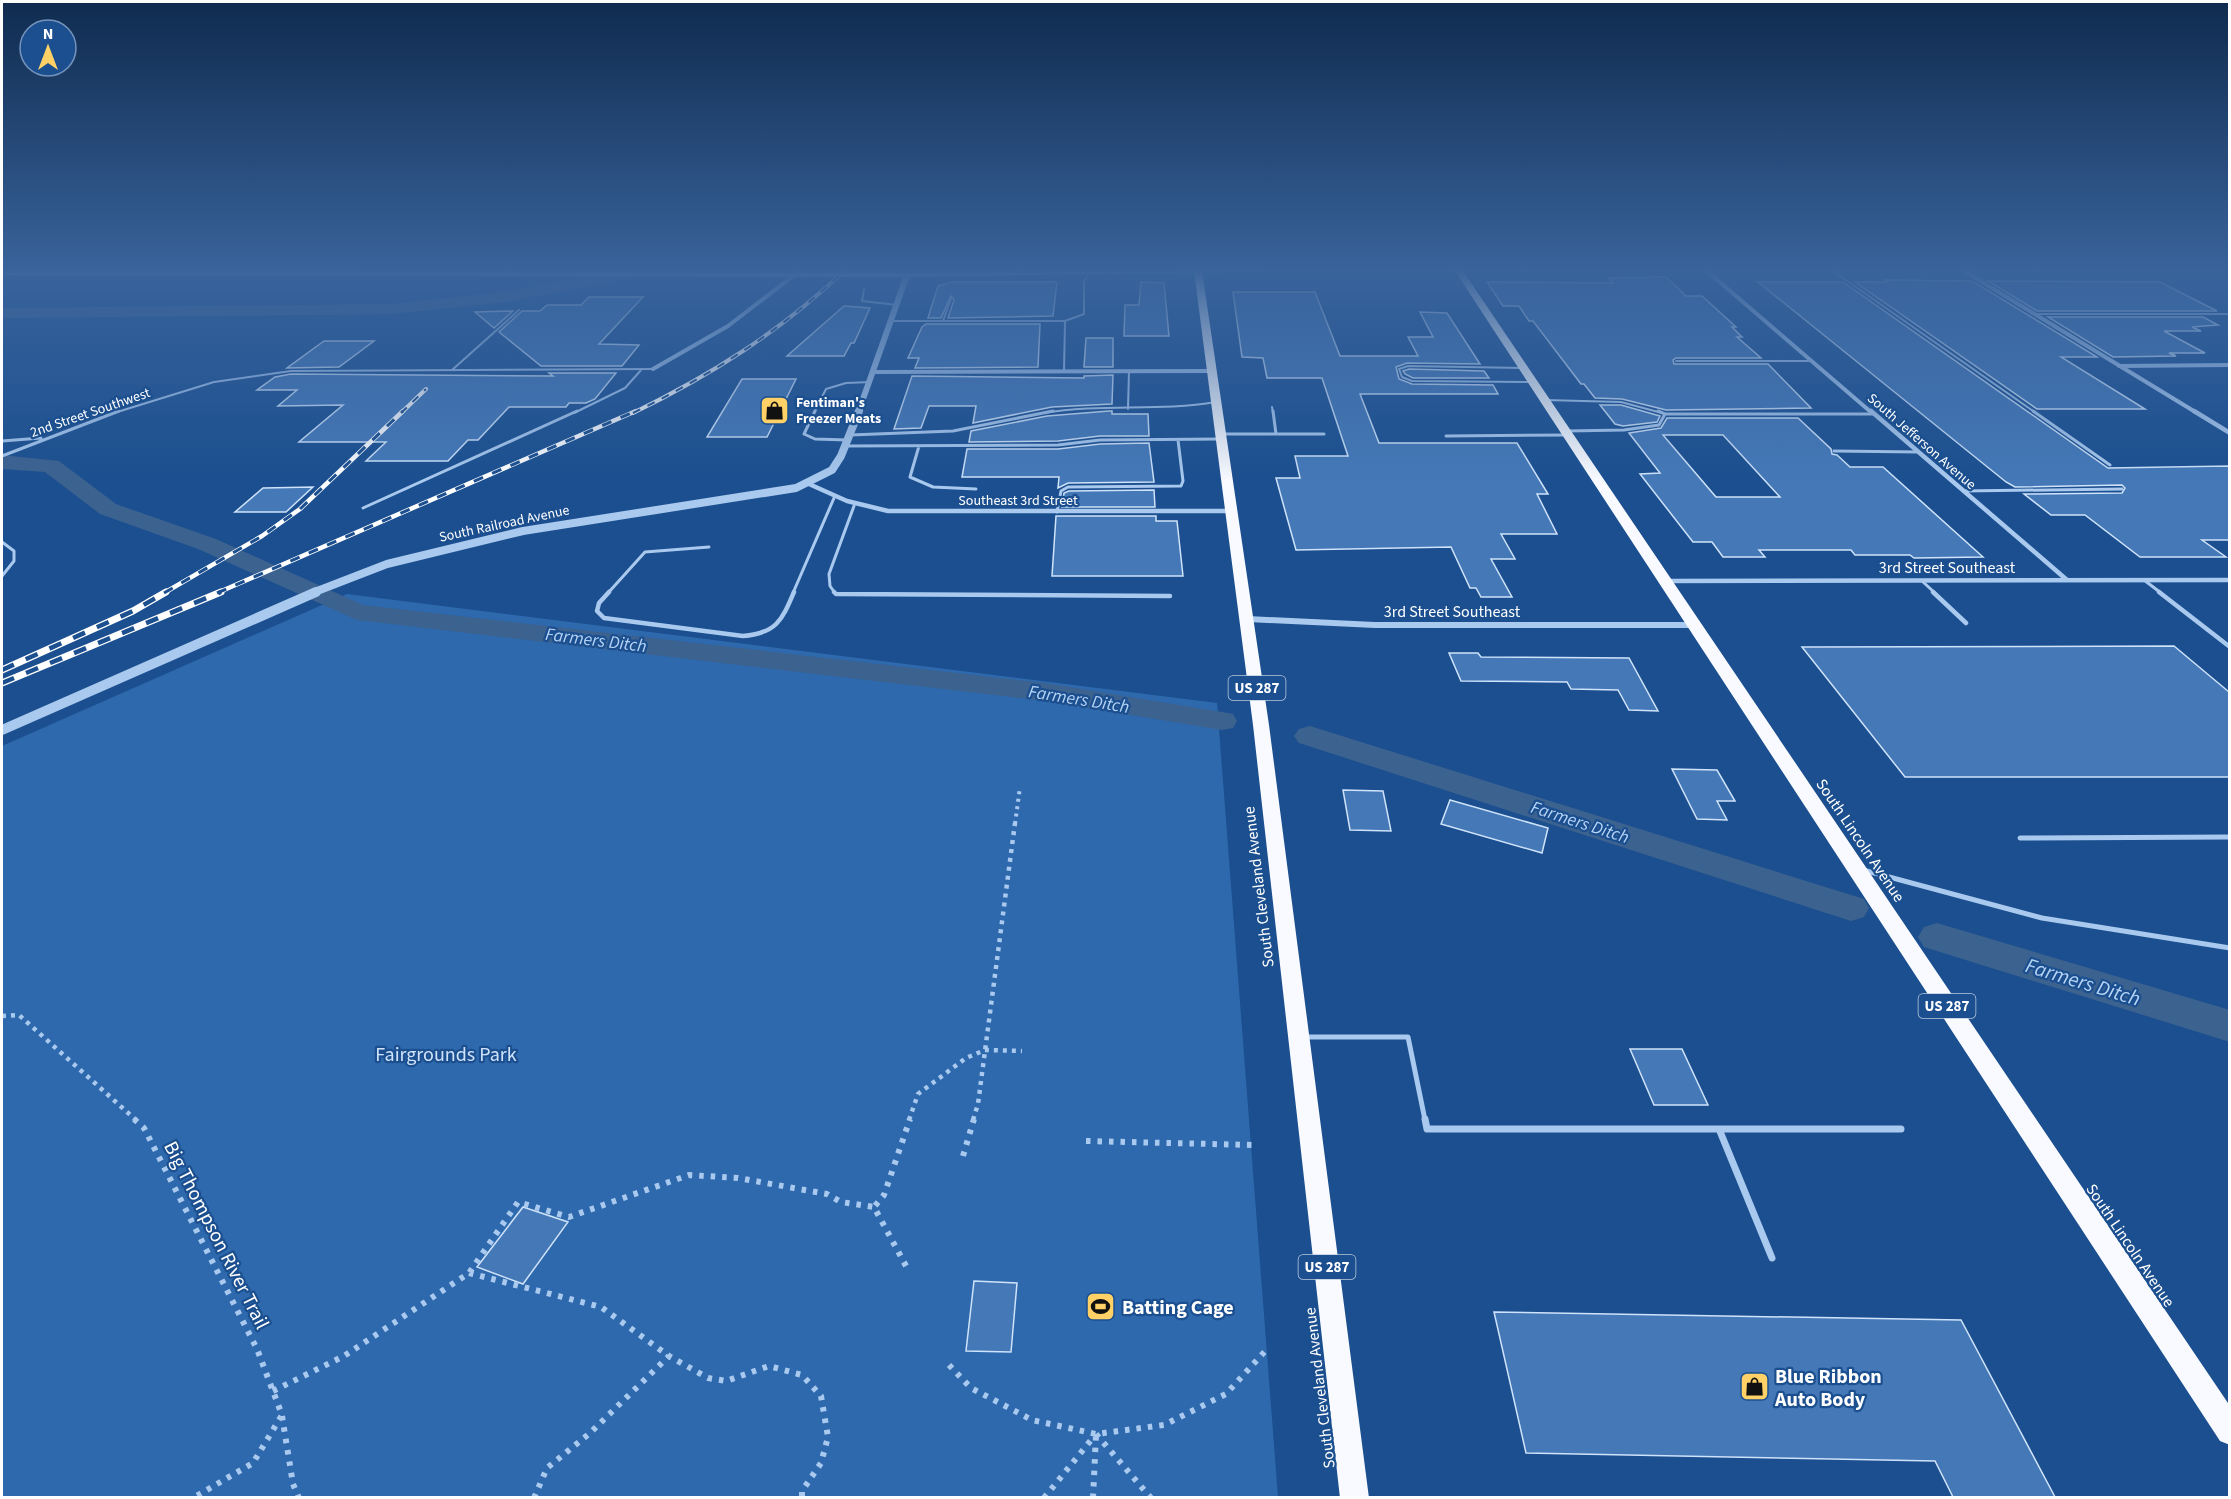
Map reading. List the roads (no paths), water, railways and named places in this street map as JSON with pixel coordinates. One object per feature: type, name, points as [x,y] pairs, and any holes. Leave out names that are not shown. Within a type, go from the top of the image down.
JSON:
[{"type":"highway","name":"South Cleveland Avenue","points":[[1208,341],[1248,619],[1355,1497]]},
{"type":"highway","name":"South Lincoln Avenue","points":[[1505,341],[2229,1431]]},
{"type":"street","points":[[653,369],[704,341]]},
{"type":"street","name":"South Railroad Avenue","points":[[2,730],[285,604],[387,564],[468,543],[809,484],[832,470],[871,382],[885,341]]},
{"type":"street","name":"South Jefferson Avenue","points":[[1789,341],[2068,580]]},
{"type":"street","points":[[2077,341],[2229,433]]},
{"type":"street","points":[[2118,366],[2229,365]]},
{"type":"street","points":[[875,372],[1213,371]]},
{"type":"street","name":"Southeast 3rd Street","points":[[809,484],[854,506],[919,512],[1233,511]]},
{"type":"street","name":"3rd Street Southeast","points":[[1664,581],[2229,580]]},
{"type":"street","name":"3rd Street Southeast","points":[[1248,619],[1374,625],[1693,625]]},
{"type":"lane","points":[[452,370],[484,341]]},
{"type":"lane","points":[[1064,371],[1065,341]]},
{"type":"lane","points":[[1933,341],[2110,465]]},
{"type":"lane","points":[[1676,362],[1812,361]]},
{"type":"lane","points":[[1523,368],[1408,366],[1399,369],[1402,377],[1412,381],[1532,382]]},
{"type":"lane","points":[[363,508],[603,400],[625,388],[642,369]]},
{"type":"lane","name":"2nd Street Southwest","points":[[2,456],[104,416],[214,382],[291,371],[653,369]]},
{"type":"lane","points":[[1128,409],[1129,371]]},
{"type":"lane","points":[[871,382],[846,382],[826,389],[804,434],[815,439],[919,446],[1058,445],[1100,440],[1178,440],[1276,434],[1324,434]]},
{"type":"lane","points":[[1544,400],[1616,401],[1645,405],[1665,414],[1874,414]]},
{"type":"lane","points":[[847,440],[966,429],[1061,410],[1194,407],[1218,402]]},
{"type":"lane","points":[[1272,406],[1276,434]]},
{"type":"lane","points":[[1446,436],[1611,431],[1659,425],[1665,414]]},
{"type":"lane","points":[[2,441],[48,437]]},
{"type":"lane","points":[[1057,512],[1061,491],[1068,487],[1181,486],[1183,481],[1178,440]]},
{"type":"lane","points":[[919,446],[910,477],[917,483],[942,488],[976,489]]},
{"type":"lane","points":[[1834,452],[1919,452]]},
{"type":"lane","points":[[1963,490],[2122,489]]},
{"type":"lane","points":[[709,547],[645,552],[599,603],[597,611],[604,618],[635,624],[743,636],[760,635],[775,628],[782,619],[834,498]]},
{"type":"lane","points":[[854,506],[829,574],[830,586],[836,594],[1170,596]]},
{"type":"lane","points":[[2,542],[14,551],[14,561],[2,576]]},
{"type":"lane","points":[[2144,580],[2229,647]]},
{"type":"lane","points":[[1922,581],[1966,623]]},
{"type":"lane","points":[[2020,838],[2229,837]]},
{"type":"lane","points":[[1855,867],[2042,918],[2229,948]]},
{"type":"lane","points":[[1299,1037],[1408,1037],[1427,1129],[1901,1129]]},
{"type":"lane","points":[[1719,1129],[1772,1258]]},
{"type":"waterway","name":"Farmers Ditch","points":[[2,462],[51,466],[108,509],[207,544],[357,612],[1045,692],[1222,721]]},
{"type":"waterway","name":"Farmers Ditch","points":[[1310,736],[1851,908]]},
{"type":"waterway","name":"Farmers Ditch","points":[[1937,937],[2230,1026]]},
{"type":"railway","points":[[633,413],[690,383],[757,341]]},
{"type":"railway","points":[[401,413],[426,389]]},
{"type":"railway","points":[[164,593],[262,536],[300,509],[403,411]]},
{"type":"railway","points":[[217,593],[636,411]]},
{"type":"railway","points":[[2,670],[133,611],[166,592]]},
{"type":"railway","points":[[2,683],[221,592]]},
{"type":"place","name":"Fentiman's Freezer Meats","points":[[775,410]]},
{"type":"place","name":"Batting Cage","points":[[1101,1307]]},
{"type":"place","name":"Blue Ribbon Auto Body","points":[[1754,1387]]},
{"type":"park label","name":"Fairgrounds Park","points":[[446,1054]]}]
